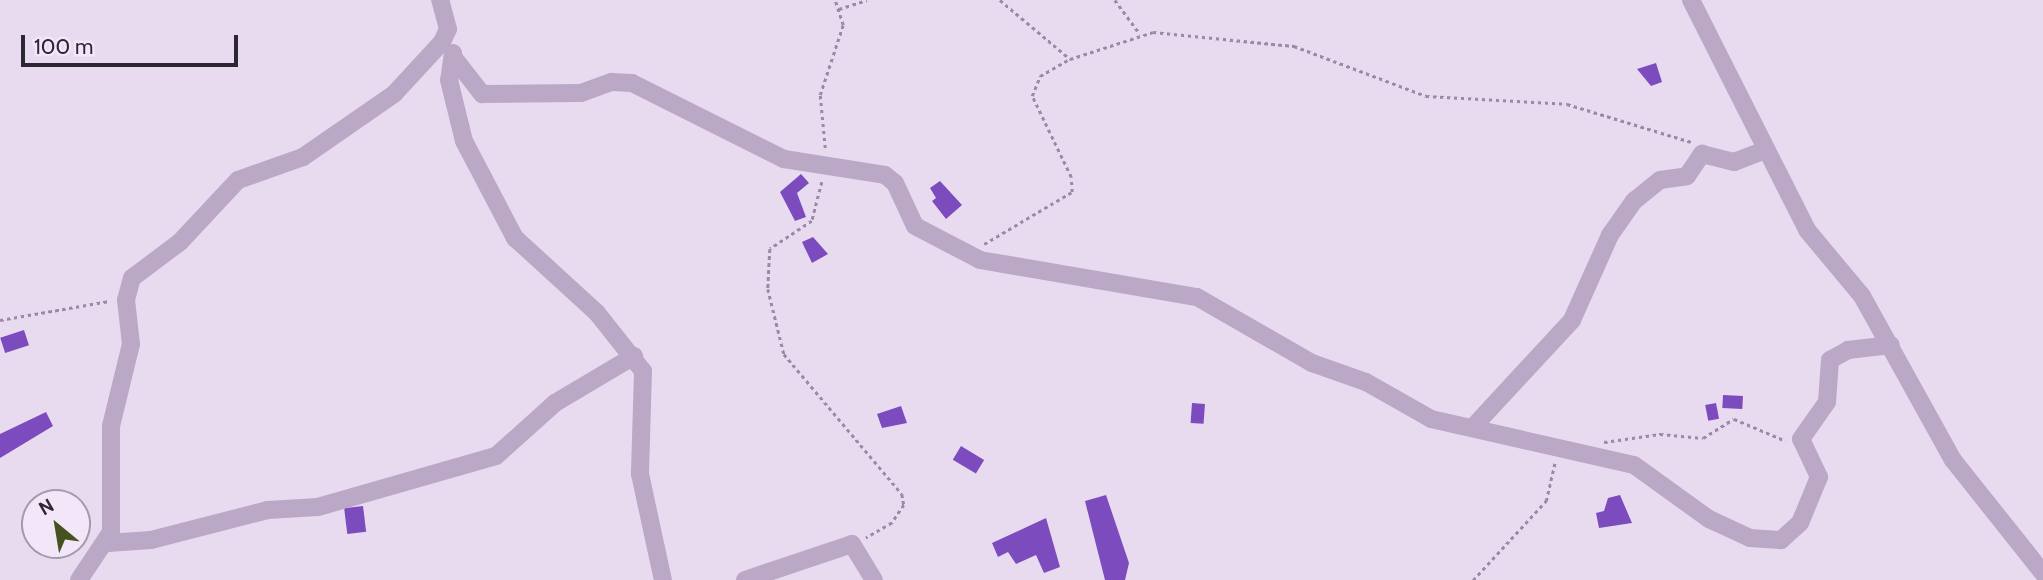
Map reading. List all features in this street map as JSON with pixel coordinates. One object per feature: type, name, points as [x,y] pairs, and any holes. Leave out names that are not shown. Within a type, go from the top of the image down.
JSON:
[{"type":"street","points":[[440,0],[454,58],[449,80],[468,152],[515,239],[597,313],[634,356],[643,371],[646,416],[640,474],[663,580]]},
{"type":"street","points":[[1691,0],[1807,230],[1856,287],[1891,345],[1953,460],[2043,573]]},
{"type":"street","points":[[79,580],[108,542],[112,413],[131,344],[126,300],[132,278],[180,242],[221,193],[303,157],[387,100],[448,29]]},
{"type":"street","points":[[454,58],[482,94]]},
{"type":"street","points":[[455,98],[482,94],[580,93],[632,83],[784,159],[825,169],[892,179],[915,226],[967,254],[998,266],[1198,297],[1320,367],[1366,382],[1431,419],[1577,449],[1634,465],[1721,525],[1768,542],[1782,541],[1800,523],[1819,477],[1803,448],[1803,432],[1827,402],[1830,360],[1848,349],[1891,345]]},
{"type":"street","points":[[1474,426],[1573,320],[1619,218],[1660,180],[1687,176],[1702,154],[1734,162],[1766,150]]},
{"type":"street","points":[[108,542],[151,540],[268,510],[318,507],[496,456],[555,403],[634,356]]},
{"type":"street","points":[[744,580],[833,546],[858,545],[874,580]]},
{"type":"path","points":[[835,0],[842,31],[820,94],[825,169],[813,221],[770,249],[768,289],[784,354],[902,494],[904,505],[892,523],[858,545]]},
{"type":"path","points":[[839,9],[867,0]]},
{"type":"path","points":[[1000,0],[1070,59]]},
{"type":"path","points":[[1115,0],[1140,34]]},
{"type":"path","points":[[967,254],[1072,192],[1071,177],[1032,96],[1040,76],[1070,59],[1140,34],[1304,47],[1426,96],[1567,104],[1674,132],[1702,154]]},
{"type":"path","points":[[0,320],[126,300]]},
{"type":"path","points":[[1577,449],[1644,435],[1703,438],[1734,419],[1803,448]]},
{"type":"path","points":[[1473,580],[1546,501],[1558,446]]},
{"type":"building","points":[[1656,63],[1662,82],[1651,86],[1637,69]]},
{"type":"building","points":[[801,174],[809,183],[797,193],[806,217],[795,221],[780,192]]},
{"type":"building","points":[[940,181],[962,205],[946,219],[932,201],[936,198],[930,188]]},
{"type":"building","points":[[813,237],[828,254],[812,263],[802,242]]},
{"type":"building","points":[[24,330],[29,345],[5,353],[0,338]]},
{"type":"building","points":[[1723,395],[1743,396],[1742,409],[1722,408]]},
{"type":"building","points":[[1192,403],[1205,404],[1204,424],[1191,423]]},
{"type":"building","points":[[1716,403],[1719,419],[1708,421],[1705,405]]},
{"type":"building","points":[[901,406],[907,423],[882,428],[877,414]]},
{"type":"building","points":[[46,412],[53,426],[0,458],[0,434]]},
{"type":"building","points":[[961,446],[984,460],[976,474],[953,460]]},
{"type":"building","points":[[1106,495],[1129,563],[1125,580],[1105,580],[1085,501]]},
{"type":"building","points":[[1620,495],[1632,523],[1599,528],[1596,513],[1604,511],[1608,498]]},
{"type":"building","points":[[363,506],[366,532],[347,534],[344,508]]},
{"type":"building","points":[[1046,518],[1060,567],[1044,573],[1036,555],[1016,564],[1008,552],[998,557],[992,543]]}]
